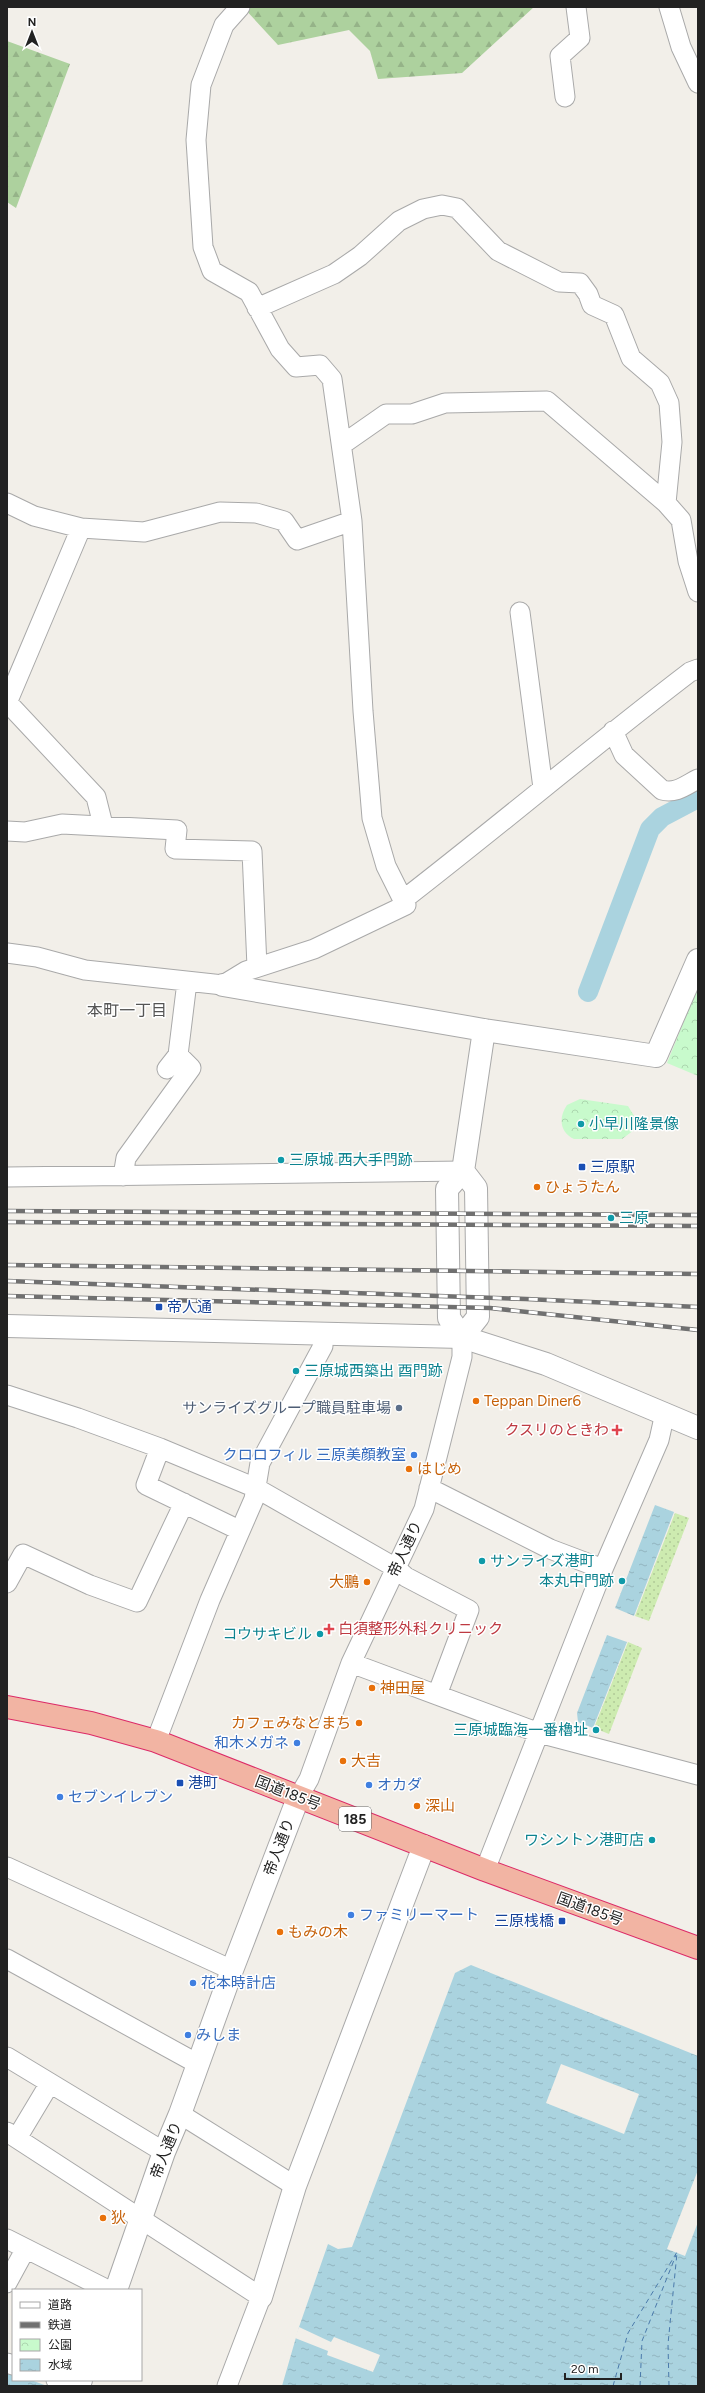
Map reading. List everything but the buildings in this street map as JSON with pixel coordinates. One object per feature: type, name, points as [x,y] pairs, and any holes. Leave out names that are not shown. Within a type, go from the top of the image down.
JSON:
[{"type":"highway","name":"国道185号","points":[[7,1707],[91,1723],[156,1741],[298,1798],[485,1870],[698,1948]]},
{"type":"street","points":[[223,986],[237,975],[257,967],[300,954],[341,937],[406,905],[386,866],[372,818],[363,712],[352,522],[343,444],[332,379],[320,365],[296,367],[280,349],[249,292],[212,271],[203,248],[196,140],[201,85],[224,25],[240,7]]},
{"type":"street","points":[[565,96],[560,56],[580,38],[576,7]]},
{"type":"street","points":[[668,7],[682,47],[698,83]]},
{"type":"street","points":[[257,308],[334,274],[360,256],[399,221],[423,209],[442,205],[457,208],[498,251],[559,282],[580,283],[588,294],[592,306],[614,315],[631,358],[660,383],[669,403],[672,442],[666,503]]},
{"type":"street","points":[[343,444],[386,414],[412,414],[445,403],[547,401],[666,503],[681,520],[688,562],[698,592]]},
{"type":"street","points":[[7,503],[34,516],[81,528],[144,532],[220,512],[256,513],[284,521],[297,540],[352,522]]},
{"type":"street","points":[[81,528],[7,702],[96,797],[103,825]]},
{"type":"street","points":[[520,612],[543,788]]},
{"type":"street","points":[[403,900],[613,731],[690,672],[698,669]]},
{"type":"street","points":[[613,731],[624,755],[662,790],[670,792],[698,779]]},
{"type":"street","points":[[7,831],[25,832],[62,824],[177,830],[175,849],[252,851],[257,967]]},
{"type":"street","points":[[7,953],[37,957],[85,970],[223,986],[484,1030],[656,1056],[698,960]]},
{"type":"street","points":[[123,1176],[126,1158],[191,1068],[173,1062],[187,982]]},
{"type":"street","points":[[462,1337],[478,1317],[476,1188],[463,1171],[484,1030]]},
{"type":"street","points":[[7,1177],[463,1171]]},
{"type":"street","points":[[7,1326],[462,1337],[546,1364],[698,1428]]},
{"type":"street","points":[[156,1741],[239,1530],[254,1499],[260,1463],[323,1346],[323,1333]]},
{"type":"street","name":"帝人通り","points":[[116,2289],[164,2152],[180,2114],[232,1970],[298,1798],[309,1779],[351,1663],[424,1509],[462,1356],[462,1337]]},
{"type":"street","points":[[7,1395],[78,1418],[160,1448],[256,1488],[396,1568],[406,1577],[468,1610],[437,1695]]},
{"type":"street","points":[[485,1870],[603,1569],[659,1440],[665,1413]]},
{"type":"street","points":[[160,1448],[146,1484],[239,1530]]},
{"type":"street","points":[[429,1488],[550,1549],[603,1569]]},
{"type":"street","points":[[7,1583],[23,1554],[90,1585],[137,1602],[184,1503]]},
{"type":"street","points":[[351,1663],[539,1733],[698,1775]]},
{"type":"street","points":[[227,2386],[261,2297],[295,2186],[424,1846]]},
{"type":"street","points":[[7,1867],[232,1970]]},
{"type":"street","points":[[7,1959],[198,2064]]},
{"type":"street","points":[[7,2057],[164,2152]]},
{"type":"street","points":[[50,2083],[12,2135],[261,2297]]},
{"type":"street","points":[[180,2114],[295,2186]]},
{"type":"street","points":[[7,2239],[25,2250],[106,2289]]},
{"type":"street","points":[[7,2283],[25,2250]]},
{"type":"street","points":[[59,2381],[73,2386]]},
{"type":"green space","points":[[243,7],[534,7],[462,73],[378,79],[370,51],[349,30],[278,45]]},
{"type":"green space","points":[[7,41],[70,64],[16,208],[7,202]]},
{"type":"green space","points":[[698,987],[698,1076],[667,1063]]},
{"type":"green space","points":[[580,1099],[628,1106],[636,1119],[634,1130],[622,1139],[574,1139],[563,1129],[562,1115],[567,1105]]},
{"type":"green space","points":[[675,1513],[689,1518],[649,1621],[635,1616]]},
{"type":"green space","points":[[628,1642],[642,1648],[609,1734],[594,1728]]},
{"type":"water","points":[[655,1505],[674,1512],[634,1616],[615,1608]]},
{"type":"water","points":[[607,1635],[627,1642],[593,1728],[578,1722],[577,1713]]},
{"type":"water","points":[[471,1965],[698,2056],[698,2386],[282,2386],[299,2327],[328,2244],[338,2249],[352,2247],[455,1973]]},
{"type":"water","points":[[7,2371],[12,2373],[12,2381],[34,2381],[47,2386],[7,2386]]},
{"type":"pier","points":[[561,2064],[639,2094],[624,2134],[546,2103]]},
{"type":"pier","points":[[698,2170],[698,2222],[685,2256],[667,2249]]},
{"type":"pier","points":[[299,2327],[331,2342],[334,2337],[380,2355],[373,2372],[327,2355],[328,2351],[295,2338]]},
{"type":"waterway","points":[[588,992],[650,829],[662,817],[698,798]]},
{"type":"ferry route","points":[[613,2386],[628,2333],[677,2252]]},
{"type":"ferry route","points":[[669,2386],[668,2344],[677,2253]]},
{"type":"ferry route","points":[[640,2386],[642,2341],[676,2255]]},
{"type":"railway","points":[[7,1211],[698,1215]]},
{"type":"railway","points":[[7,1222],[698,1226]]},
{"type":"railway","points":[[7,1265],[698,1274]]},
{"type":"railway","points":[[7,1281],[526,1299],[698,1307]]},
{"type":"railway","points":[[7,1296],[490,1308],[698,1330]]},
{"type":"place","name":"小早川隆景像","points":[[581,1124]]},
{"type":"place","name":"三原城 西大手門跡","points":[[281,1160]]},
{"type":"place","name":"三原駅","points":[[582,1167]]},
{"type":"place","name":"ひょうたん","points":[[537,1187]]},
{"type":"place","name":"三原","points":[[611,1218]]},
{"type":"place","name":"帝人通","points":[[159,1307]]},
{"type":"place","name":"三原城西築出 酉門跡","points":[[296,1371]]},
{"type":"place","name":"Teppan Diner6","points":[[476,1401]]},
{"type":"place","name":"サンライズグループ職員駐車場","points":[[399,1408]]},
{"type":"place","name":"クスリのときわ","points":[[617,1430]]},
{"type":"place","name":"クロロフィル 三原美顔教室","points":[[414,1455]]},
{"type":"place","name":"はじめ","points":[[409,1469]]},
{"type":"place","name":"サンライズ港町","points":[[482,1561]]},
{"type":"place","name":"本丸中門跡","points":[[622,1581]]},
{"type":"place","name":"大鵬","points":[[367,1582]]},
{"type":"place","name":"白須整形外科クリニック","points":[[329,1629]]},
{"type":"place","name":"コウサキビル","points":[[320,1634]]},
{"type":"place","name":"神田屋","points":[[372,1688]]},
{"type":"place","name":"カフェみなとまち","points":[[359,1723]]},
{"type":"place","name":"三原城臨海一番櫓址","points":[[596,1730]]},
{"type":"place","name":"和木メガネ","points":[[297,1743]]},
{"type":"place","name":"大吉","points":[[343,1761]]},
{"type":"place","name":"港町","points":[[180,1783]]},
{"type":"place","name":"オカダ","points":[[369,1785]]},
{"type":"place","name":"セブンイレブン","points":[[60,1797]]},
{"type":"place","name":"深山","points":[[417,1806]]},
{"type":"place","name":"ワシントン港町店","points":[[652,1840]]},
{"type":"place","name":"ファミリーマート","points":[[351,1915]]},
{"type":"place","name":"三原桟橋","points":[[562,1921]]},
{"type":"place","name":"もみの木","points":[[280,1932]]},
{"type":"place","name":"花本時計店","points":[[193,1983]]},
{"type":"place","name":"みしま","points":[[188,2035]]},
{"type":"place","name":"狄","points":[[103,2218]]},
{"type":"district","name":"本町一丁目","points":[[127,1010]]}]
